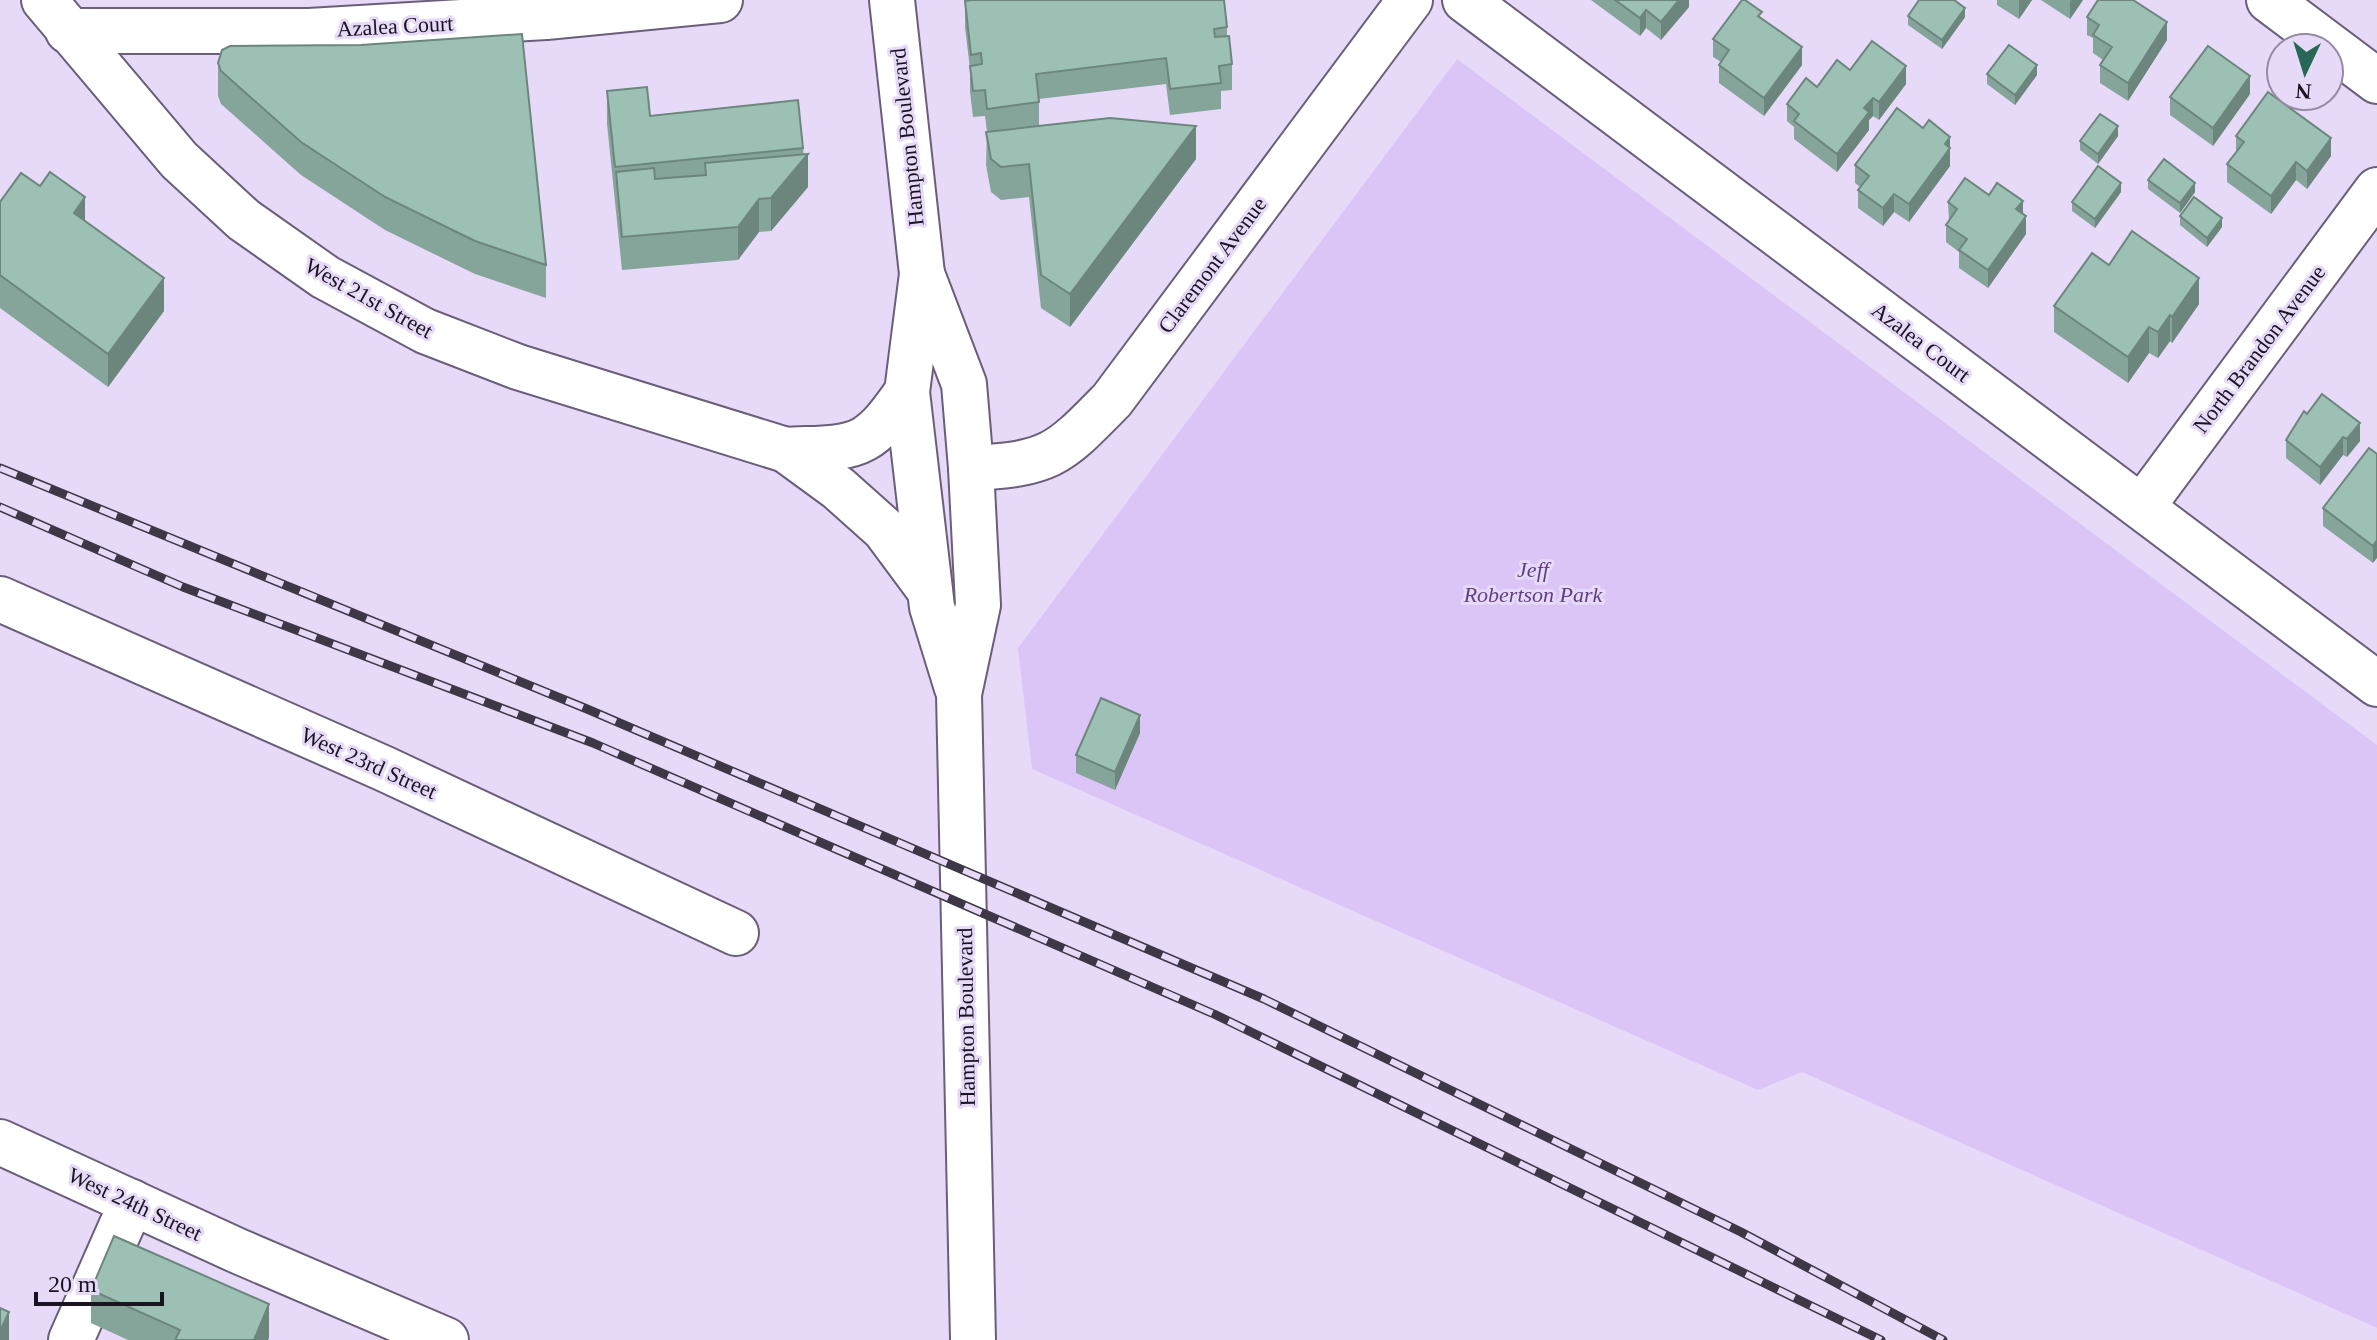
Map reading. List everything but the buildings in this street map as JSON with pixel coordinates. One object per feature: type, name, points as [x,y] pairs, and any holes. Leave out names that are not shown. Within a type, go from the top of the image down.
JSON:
[{"type":"street","name":"Azalea Court","points":[[56,15],[309,31],[546,17],[720,0]]},
{"type":"street","name":"Hampton Boulevard","points":[[892,0],[922,274],[907,392],[932,607],[959,694]]},
{"type":"street","name":"Claremont Avenue","points":[[971,468],[1027,464],[1045,458],[1074,438],[1112,400],[1410,0]]},
{"type":"street","name":"Azalea Court","points":[[1465,0],[2377,684]]},
{"type":"street","points":[[2269,0],[2377,81]]},
{"type":"street","name":"West 21st Street","points":[[56,15],[179,160],[244,220],[325,277],[425,331],[505,362],[786,450],[850,498],[884,529],[930,591]]},
{"type":"street","name":"North Brandon Avenue","points":[[2142,507],[2377,190]]},
{"type":"street","name":"Hampton Boulevard","points":[[922,274],[964,384],[978,605],[959,694],[973,1340]]},
{"type":"street","name":"West 21st Street","points":[[786,450],[841,446],[862,440],[883,424],[907,392]]},
{"type":"street","name":"West 23rd Street","points":[[0,599],[385,769],[736,933]]},
{"type":"street","name":"West 24th Street","points":[[0,1142],[238,1251],[446,1340]]},
{"type":"street","points":[[71,1340],[132,1202]]},
{"type":"green space","name":"Jeff Robertson Park","points":[[1457,59],[2377,745],[2377,1328],[1802,1072],[1758,1090],[1032,769],[1018,648]]},
{"type":"railway","points":[[0,468],[587,709],[1264,999],[1741,1232],[1943,1340]]},
{"type":"railway","points":[[0,507],[183,587],[593,743],[1214,1014],[1881,1340]]}]
